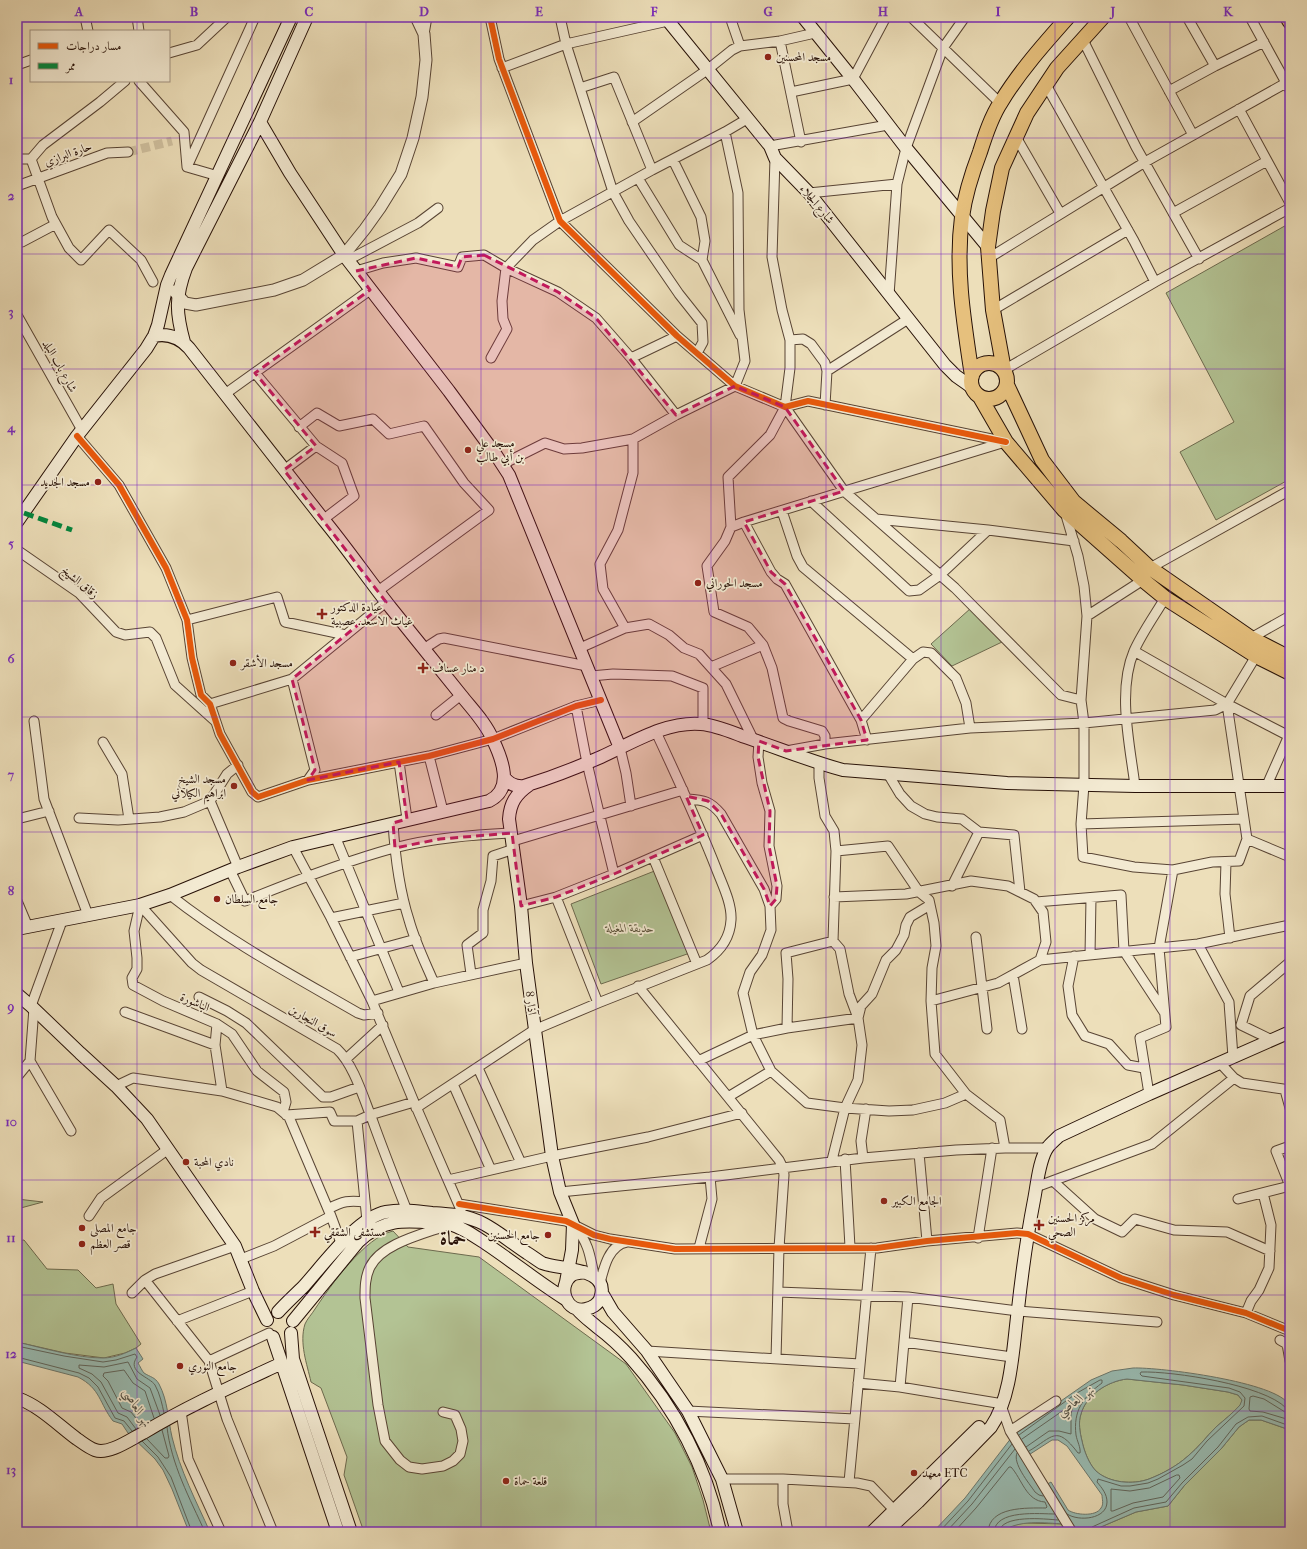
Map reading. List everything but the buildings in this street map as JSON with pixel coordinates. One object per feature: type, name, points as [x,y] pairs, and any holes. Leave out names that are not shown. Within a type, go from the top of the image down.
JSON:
[{"type":"main road","points":[[17,522],[80,433],[135,363],[154,336],[167,285],[291,17]]},
{"type":"main road","points":[[184,342],[178,318],[178,296],[186,268],[260,122],[307,17]]},
{"type":"main road","points":[[1068,17],[1031,59],[1000,103],[986,135],[971,177],[962,216],[960,284],[963,319],[975,387],[1006,442],[1064,510],[1146,574],[1252,638],[1290,658]]},
{"type":"main road","points":[[975,387],[992,399],[997,398],[1002,394],[1008,379],[1004,370],[993,310],[988,253],[993,211],[1002,168],[1027,113],[1058,68],[1104,17]]},
{"type":"main road","points":[[1287,17],[1290,22]]},
{"type":"main road","points":[[805,18],[815,33],[854,79],[906,148],[962,216],[988,253]]},
{"type":"main road","name":"شارع الجلاء","points":[[666,19],[772,152],[809,193],[908,319],[956,376],[975,387]]},
{"type":"main road","points":[[260,122],[294,180],[346,258],[449,391],[503,464],[515,486],[620,748]]},
{"type":"main road","points":[[22,928],[140,905],[170,895],[234,868],[293,847],[407,819],[489,801],[500,793],[504,782],[504,777],[493,739],[482,722],[425,648],[386,602],[324,520],[184,342],[173,336],[154,336]]},
{"type":"main road","points":[[975,387],[975,371],[983,364],[994,364],[1004,370]]},
{"type":"main road","points":[[1007,384],[1042,460],[1074,502],[1121,541],[1165,598],[1256,656],[1290,673]]},
{"type":"main road","points":[[504,777],[515,786],[529,785],[587,763],[656,732],[679,724],[703,724],[756,740],[819,764],[844,770],[1007,783],[1135,786],[1290,786]]},
{"type":"main road","name":"8 آذار","points":[[529,785],[515,797],[509,819],[521,906],[534,1030],[552,1156],[560,1192],[573,1224]]},
{"type":"main road","points":[[489,801],[495,802],[504,809],[509,819]]},
{"type":"main road","points":[[17,994],[33,1007],[116,1086],[147,1119],[235,1246],[253,1291],[267,1320],[266,1327],[271,1335],[282,1363],[338,1532]]},
{"type":"main road","points":[[886,1532],[918,1502],[998,1417],[999,1405],[1010,1356],[1016,1310],[1022,1234],[1047,1148],[1059,1136],[1149,1094],[1290,1032]]},
{"type":"main road","points":[[350,1532],[293,1359],[291,1333],[293,1329],[293,1321],[330,1275],[368,1233],[406,1216],[460,1209],[542,1263],[568,1268],[595,1281],[613,1312],[647,1351],[688,1411],[722,1479],[737,1532]]},
{"type":"main road","points":[[267,1320],[274,1313],[278,1312],[304,1286],[341,1243],[367,1221],[385,1212],[458,1226],[566,1299]]},
{"type":"main road","points":[[573,1224],[572,1250],[564,1291],[566,1299],[570,1305],[577,1309],[630,1358],[653,1384],[679,1423],[705,1479],[715,1507],[720,1532]]},
{"type":"main road","points":[[542,1263],[561,1260],[572,1250]]},
{"type":"main road","points":[[566,1282],[574,1274],[595,1281]]},
{"type":"main road","points":[[577,1309],[585,1310],[593,1307],[599,1301],[595,1281]]},
{"type":"main road","points":[[278,1312],[287,1314],[293,1321]]},
{"type":"main road","points":[[271,1335],[281,1339],[291,1333]]},
{"type":"main road","points":[[17,1398],[30,1403],[66,1431],[94,1450],[107,1451],[125,1443],[177,1413],[218,1392],[282,1363]]},
{"type":"main road","points":[[872,1532],[984,1423],[999,1405]]},
{"type":"street","points":[[85,17],[88,30]]},
{"type":"street","points":[[137,17],[139,30]]},
{"type":"street","points":[[170,53],[197,45],[216,21],[227,17]]},
{"type":"street","points":[[187,167],[255,17]]},
{"type":"street","points":[[416,17],[424,34]]},
{"type":"street","points":[[346,258],[395,185],[406,163],[413,138],[425,77],[426,60],[424,34],[427,17]]},
{"type":"street","points":[[490,17],[502,68],[560,221],[677,336],[735,386],[785,407],[844,491],[955,588],[1061,695],[1081,700]]},
{"type":"street","points":[[560,17],[566,44],[612,192],[633,227],[679,294],[702,323],[703,342],[697,353]]},
{"type":"street","points":[[730,17],[740,46]]},
{"type":"street","points":[[791,92],[854,79],[886,17]]},
{"type":"street","points":[[911,17],[1000,103]]},
{"type":"street","points":[[889,295],[897,184],[906,148],[943,48],[965,17]]},
{"type":"street","points":[[1129,17],[1193,135]]},
{"type":"street","points":[[1186,17],[1215,66]]},
{"type":"street","points":[[988,253],[1104,188],[1145,162],[1239,109],[1288,86],[1250,17]]},
{"type":"street","points":[[502,68],[566,44],[666,19]]},
{"type":"street","points":[[632,122],[707,70],[732,50],[740,46],[780,41],[815,33]]},
{"type":"street","points":[[1083,40],[1136,147],[1199,259]]},
{"type":"street","points":[[780,41],[801,142]]},
{"type":"street","points":[[1169,91],[1264,42]]},
{"type":"street","points":[[17,65],[30,60]]},
{"type":"street","points":[[580,88],[614,77],[652,170]]},
{"type":"street","points":[[32,159],[43,145],[124,82]]},
{"type":"street","points":[[140,82],[184,132],[187,167]]},
{"type":"street","points":[[1046,85],[1128,230],[1155,282]]},
{"type":"street","points":[[1239,109],[1290,203]]},
{"type":"street","points":[[491,358],[506,329],[503,320],[502,301],[506,268],[533,240],[560,221],[747,119]]},
{"type":"street","points":[[825,744],[825,736],[822,731],[783,718],[772,668],[763,645],[748,627],[714,612],[708,566],[725,541],[731,527],[728,476],[770,435],[785,407],[790,368],[790,340],[782,310],[772,257],[772,152],[801,142],[888,125]]},
{"type":"street","points":[[503,464],[545,443],[564,449],[582,448],[633,439],[676,415],[735,386],[745,361],[739,310],[738,193],[725,132]]},
{"type":"street","points":[[1016,137],[1060,213]]},
{"type":"street","name":"حارة البرازي","points":[[17,186],[107,153],[128,152]]},
{"type":"street","points":[[17,159],[32,159]]},
{"type":"street","points":[[32,159],[56,224],[69,248],[81,260],[109,230],[141,260],[154,282]]},
{"type":"street","points":[[674,160],[701,217],[704,240],[702,260]]},
{"type":"street","points":[[1173,213],[1267,161]]},
{"type":"street","points":[[187,167],[218,176]]},
{"type":"street","points":[[638,178],[679,245],[702,260],[744,343]]},
{"type":"street","points":[[809,193],[897,184]]},
{"type":"street","points":[[167,285],[185,303],[196,306],[274,290],[303,280],[418,223],[438,208]]},
{"type":"street","points":[[1004,370],[1155,282],[1290,208]]},
{"type":"street","points":[[17,233],[20,243],[56,224]]},
{"type":"street","points":[[993,310],[1128,230]]},
{"type":"street","points":[[356,271],[383,263],[416,258],[458,267],[462,257],[484,255],[506,268],[558,292],[596,318],[631,358],[676,415]]},
{"type":"street","points":[[225,394],[370,290]]},
{"type":"street","name":"شارع باب البلد","points":[[17,315],[80,433],[119,485],[166,568],[186,620],[192,658],[201,695],[210,704],[220,734],[252,792],[258,797],[308,780]]},
{"type":"street","points":[[828,371],[908,319]]},
{"type":"street","points":[[631,358],[677,336]]},
{"type":"street","points":[[790,340],[803,339],[819,354],[828,371],[825,405]]},
{"type":"street","points":[[255,373],[316,446],[342,463],[354,496],[324,520]]},
{"type":"street","points":[[785,407],[808,401],[1006,442]]},
{"type":"street","points":[[300,427],[317,413],[338,426],[373,419],[389,434],[424,426],[464,483],[488,510],[378,591]]},
{"type":"street","points":[[625,628],[603,589],[600,564],[618,530],[633,473],[633,439]]},
{"type":"street","points":[[731,527],[1006,442]]},
{"type":"street","points":[[284,470],[316,446]]},
{"type":"street","points":[[1087,616],[1146,574],[1290,490]]},
{"type":"street","points":[[811,502],[909,591],[919,590],[940,575],[988,530]]},
{"type":"street","points":[[1064,510],[1074,541],[1083,578],[1087,616],[1081,700],[1084,723],[1084,785],[1081,824],[1083,857],[1134,867],[1173,870],[1212,862],[1239,861],[1247,839],[1226,704]]},
{"type":"street","points":[[782,511],[797,556],[803,567],[913,659]]},
{"type":"street","points":[[876,519],[988,530],[1074,541]]},
{"type":"street","points":[[744,522],[771,572],[777,579],[785,584],[861,720],[867,740]]},
{"type":"street","name":"زقاق الشيخ","points":[[17,550],[79,593],[116,632],[125,635],[150,632],[156,638],[175,685],[216,721]]},
{"type":"street","points":[[186,620],[277,597],[285,622],[346,635]]},
{"type":"street","points":[[1135,786],[1127,718],[1126,692],[1129,667],[1134,651],[1165,598]]},
{"type":"street","points":[[210,704],[292,679],[386,602]]},
{"type":"street","points":[[1252,638],[1290,616]]},
{"type":"street","points":[[580,648],[625,628],[649,624],[669,635],[684,648],[699,654],[726,684],[756,740],[762,783],[770,811],[769,846],[777,886],[776,899],[770,906]]},
{"type":"street","points":[[425,648],[439,639],[444,638],[589,671],[613,674],[672,676],[703,688],[703,724]]},
{"type":"street","points":[[711,667],[763,645]]},
{"type":"street","points":[[1134,651],[1226,704],[1289,735],[1267,785]]},
{"type":"street","points":[[861,720],[913,659],[923,652],[931,653],[956,678],[966,704],[970,728]]},
{"type":"street","points":[[786,751],[825,744],[970,728],[1084,723],[1215,710],[1226,704],[1256,656]]},
{"type":"street","points":[[292,679],[315,770],[308,780]]},
{"type":"street","points":[[436,715],[461,696]]},
{"type":"street","points":[[308,780],[429,756],[493,739],[576,706],[601,700]]},
{"type":"street","points":[[576,706],[587,763],[614,874]]},
{"type":"street","points":[[34,721],[44,799],[88,915]]},
{"type":"street","points":[[285,1113],[330,1112],[334,1121],[357,1121],[370,1115],[415,1106],[453,1084],[534,1030],[598,1002],[707,960],[719,950],[728,936],[731,920],[731,912],[727,897],[703,835],[656,732]]},
{"type":"street","points":[[103,742],[122,774],[129,820]]},
{"type":"street","points":[[620,748],[626,773],[631,806]]},
{"type":"street","points":[[429,756],[443,811]]},
{"type":"street","points":[[399,762],[407,819]]},
{"type":"street","points":[[819,764],[819,778],[825,816],[834,830],[836,851],[833,941],[840,949],[850,994],[858,1018],[862,1045],[858,1080],[845,1108],[832,1160]]},
{"type":"street","points":[[79,818],[129,820],[160,817],[184,812],[210,801],[227,774],[238,765]]},
{"type":"street","points":[[888,774],[900,794],[911,806],[925,814],[937,817],[962,819],[979,832],[1014,835],[1020,892]]},
{"type":"street","points":[[210,801],[245,901],[309,875],[395,848],[440,839],[513,841],[631,806],[685,794],[708,801],[714,805],[721,814],[764,889],[770,906],[771,930],[762,955],[750,972],[743,993],[753,1035],[771,1071],[807,1103],[845,1108],[889,1111],[913,1110],[945,1103],[966,1094]]},
{"type":"street","points":[[17,819],[49,811]]},
{"type":"street","points":[[1081,824],[1243,819]]},
{"type":"street","points":[[393,823],[395,848],[404,904],[416,939],[434,983]]},
{"type":"street","points":[[952,886],[979,832]]},
{"type":"street","points":[[521,906],[556,897],[614,874],[703,835]]},
{"type":"street","points":[[335,836],[399,992]]},
{"type":"street","points":[[1247,839],[1290,857]]},
{"type":"street","points":[[472,974],[468,945],[483,933],[483,910],[491,881],[493,856],[513,841]]},
{"type":"street","points":[[836,851],[888,846],[919,892],[929,900],[934,923],[936,946],[932,968],[931,1001],[935,1054],[966,1094],[1000,1120],[1005,1148]]},
{"type":"street","points":[[293,847],[309,875],[378,1013],[415,1106],[460,1209],[566,1222],[594,1235],[610,1239],[675,1248],[871,1248],[927,1241],[1022,1234],[1121,1278],[1246,1313],[1290,1331]]},
{"type":"street","points":[[653,857],[697,964]]},
{"type":"street","points":[[1226,862],[1225,894],[1230,938]]},
{"type":"street","points":[[1149,1094],[1140,1038],[1166,1027],[1159,948],[1173,870]]},
{"type":"street","points":[[834,897],[906,894],[971,882],[1008,886],[1034,899],[1042,912],[1046,942],[1040,960]]},
{"type":"street","points":[[170,895],[207,923],[258,956],[358,1013],[364,1015],[378,1013]]},
{"type":"street","points":[[1036,902],[1121,895],[1124,951],[1165,1014]]},
{"type":"street","points":[[556,897],[598,1002]]},
{"type":"street","points":[[1090,955],[1091,898]]},
{"type":"street","points":[[17,901],[22,928]]},
{"type":"street","points":[[331,918],[404,904]]},
{"type":"street","name":"الباشورة","points":[[140,905],[134,931],[137,970],[132,978],[133,985],[163,1001],[217,1024],[232,1034],[257,1071],[284,1092],[286,1102],[285,1113]]},
{"type":"street","name":"سوق النجارين","points":[[140,905],[192,963],[201,970],[337,1049],[346,1059],[370,1115],[406,1216],[410,1231],[406,1240]]},
{"type":"street","points":[[858,1018],[861,1006],[872,994],[886,960],[896,950],[904,935],[906,925],[910,917],[930,905]]},
{"type":"street","points":[[62,921],[33,1007],[30,1061],[71,1131]]},
{"type":"street","points":[[931,1001],[998,982],[1040,960],[1198,944],[1290,925]]},
{"type":"street","points":[[976,937],[987,1029]]},
{"type":"street","points":[[350,957],[416,939]]},
{"type":"street","points":[[788,1028],[788,979],[786,953],[833,941]]},
{"type":"street","points":[[1198,944],[1229,1002],[1233,1057]]},
{"type":"street","points":[[1074,956],[1068,986],[1072,1015],[1085,1036],[1109,1044],[1128,1065],[1144,1068]]},
{"type":"street","points":[[1272,1040],[1241,1025],[1250,996],[1290,962]]},
{"type":"street","points":[[372,1001],[434,983],[526,964]]},
{"type":"street","points":[[1013,974],[1022,1029]]},
{"type":"street","points":[[638,986],[742,1113],[779,1160],[783,1168],[784,1174],[779,1248],[776,1359]]},
{"type":"street","points":[[199,997],[227,1011],[246,1023],[323,1097],[331,1097],[359,1087]]},
{"type":"street","points":[[125,1012],[215,1045]]},
{"type":"street","points":[[698,1061],[753,1035],[788,1028],[858,1018]]},
{"type":"street","points":[[217,1024],[215,1045],[222,1091]]},
{"type":"street","points":[[346,1059],[383,1025]]},
{"type":"street","points":[[17,1077],[30,1061]]},
{"type":"street","points":[[1220,1063],[1234,1078],[1242,1083],[1287,1090],[1290,1108]]},
{"type":"street","points":[[478,1068],[521,1163]]},
{"type":"street","points":[[728,1097],[771,1071]]},
{"type":"street","points":[[116,1086],[133,1078],[222,1091],[277,1107],[289,1117],[330,1212],[341,1243]]},
{"type":"street","points":[[1036,1187],[1152,1144],[1234,1078]]},
{"type":"street","points":[[453,1084],[491,1170]]},
{"type":"street","points":[[863,1158],[862,1141],[866,1109]]},
{"type":"street","points":[[448,1180],[552,1156],[648,1137],[742,1113]]},
{"type":"street","points":[[357,1121],[367,1221]]},
{"type":"street","points":[[1238,1199],[1290,1186],[1276,1151],[1290,1146]]},
{"type":"street","points":[[560,1192],[710,1177],[832,1160],[992,1148],[1047,1148]]},
{"type":"street","points":[[978,1238],[992,1148]]},
{"type":"street","points":[[89,1216],[101,1198],[168,1150]]},
{"type":"street","points":[[919,1153],[927,1241]]},
{"type":"street","points":[[845,1159],[850,1247]]},
{"type":"street","points":[[699,1248],[712,1198],[710,1177]]},
{"type":"street","points":[[1053,1181],[1095,1218],[1122,1232],[1135,1219],[1174,1230],[1227,1232],[1270,1251]]},
{"type":"street","points":[[1246,1313],[1250,1301],[1259,1290],[1269,1268],[1271,1225],[1263,1193]]},
{"type":"street","points":[[241,1259],[274,1246],[330,1212],[343,1202],[351,1200],[365,1202]]},
{"type":"street","points":[[443,1412],[456,1415],[463,1441],[460,1454],[453,1461],[443,1466],[422,1469],[409,1467],[400,1460],[385,1441],[378,1405],[365,1298],[369,1268],[374,1260],[384,1251],[406,1240],[450,1224]]},
{"type":"street","points":[[573,1224],[585,1239],[595,1281]]},
{"type":"street","points":[[595,1281],[615,1247],[621,1243],[630,1242]]},
{"type":"street","points":[[132,1293],[145,1280],[154,1274],[235,1246]]},
{"type":"street","points":[[849,1482],[871,1248]]},
{"type":"street","points":[[145,1280],[209,1361],[227,1419],[273,1532]]},
{"type":"street","points":[[177,1321],[253,1291]]},
{"type":"street","points":[[778,1292],[908,1297],[1016,1310],[1157,1322]]},
{"type":"street","points":[[900,1387],[908,1297]]},
{"type":"street","points":[[209,1361],[271,1335]]},
{"type":"street","points":[[1280,1340],[1287,1344],[1290,1361]]},
{"type":"street","points":[[904,1342],[1010,1356]]},
{"type":"street","points":[[647,1351],[860,1364]]},
{"type":"street","points":[[858,1383],[900,1387],[999,1405],[1010,1431],[1071,1532]]},
{"type":"street","points":[[1010,1431],[1056,1401]]},
{"type":"street","points":[[688,1411],[855,1419]]},
{"type":"street","points":[[177,1413],[188,1452],[188,1459],[221,1532]]},
{"type":"street","points":[[722,1479],[783,1479],[857,1483],[871,1486],[895,1511]]},
{"type":"street","points":[[783,1479],[783,1504],[788,1532]]},
{"type":"highlighted area","points":[[484,255],[558,292],[596,318],[676,415],[735,386],[785,407],[844,491],[744,522],[771,572],[785,584],[861,720],[867,740],[786,751],[759,741],[758,757],[770,811],[769,846],[777,886],[776,899],[770,906],[764,889],[721,814],[708,801],[686,796],[703,835],[614,874],[556,897],[521,906],[512,833],[440,839],[395,848],[393,823],[407,819],[399,762],[308,780],[315,770],[292,679],[386,602],[284,470],[316,446],[255,373],[370,290],[356,271],[416,258],[458,267],[462,257]]},
{"type":"green space","points":[[1290,223],[1290,479],[1216,520],[1180,452],[1234,422],[1166,293]]},
{"type":"green space","points":[[971,608],[1002,642],[952,666],[931,644]]},
{"type":"green space","name":"حديقة المغيلة","points":[[657,870],[690,953],[601,984],[571,904]]},
{"type":"green space","points":[[17,1199],[43,1202],[17,1209]]},
{"type":"green space","points":[[393,1231],[408,1247],[479,1257],[626,1364],[675,1433],[692,1467],[703,1500],[711,1532],[364,1532],[344,1475],[347,1457],[321,1388],[311,1382],[304,1353],[303,1331],[308,1318],[339,1275],[371,1242],[382,1235]]},
{"type":"green space","points":[[24,1240],[47,1269],[78,1270],[96,1288],[113,1284],[116,1304],[141,1344],[125,1353],[104,1358],[65,1353],[17,1342],[17,1241]]},
{"type":"green space","points":[[1127,1379],[1228,1392],[1238,1395],[1242,1400],[1241,1405],[1216,1427],[1192,1453],[1179,1463],[1154,1477],[1143,1481],[1121,1482],[1101,1475],[1091,1465],[1083,1445],[1080,1431],[1080,1420],[1084,1407],[1093,1395],[1105,1386]]},
{"type":"green space","points":[[1249,1420],[1261,1420],[1290,1430],[1290,1532],[1089,1532],[1136,1512],[1168,1506],[1184,1486],[1221,1449],[1239,1427]]},
{"type":"green space","points":[[1024,1523],[1065,1524],[1070,1525],[1079,1532],[1001,1532],[1010,1526]]},
{"type":"water","name":"نهر العاصي","points":[[17,1342],[93,1358],[112,1357],[136,1348],[143,1359],[138,1363],[142,1371],[156,1380],[162,1390],[172,1437],[179,1461],[210,1532],[189,1532],[163,1470],[155,1459],[128,1433],[122,1424],[113,1421],[91,1386],[78,1377],[17,1361]]},
{"type":"water","name":"نهر العاصي","points":[[1133,1368],[1167,1370],[1217,1378],[1264,1389],[1280,1397],[1289,1405],[1291,1414],[1290,1430],[1261,1420],[1249,1420],[1239,1427],[1221,1449],[1184,1486],[1168,1506],[1136,1512],[1089,1532],[1079,1532],[1071,1525],[1065,1524],[1024,1523],[1001,1532],[933,1532],[965,1498],[1015,1433],[1091,1380],[1112,1371]],"holes":[[[1127,1379],[1228,1392],[1238,1395],[1242,1400],[1240,1405],[1216,1427],[1192,1453],[1179,1463],[1164,1472],[1143,1481],[1121,1482],[1101,1475],[1091,1465],[1083,1445],[1080,1431],[1080,1420],[1084,1407],[1093,1395],[1105,1386]],[[1052,1440],[1058,1440],[1067,1446],[1102,1495],[1103,1502],[1101,1508],[1095,1513],[1080,1514],[1068,1510],[1051,1482],[1042,1487],[1024,1458]]]},
{"type":"tunnel","points":[[128,152],[172,141]]},
{"type":"marked path","points":[[24,513],[72,530]]},
{"type":"cycle path","points":[[490,17],[499,59],[560,221],[677,336],[735,386],[785,407],[808,401],[1006,442]]},
{"type":"cycle path","points":[[77,436],[119,485],[166,568],[187,620],[192,658],[201,695],[210,704],[220,734],[252,792],[258,797],[308,780],[429,756],[493,739],[576,706],[601,700]]},
{"type":"cycle path","points":[[459,1204],[566,1221],[594,1235],[610,1239],[675,1249],[877,1248],[927,1241],[1017,1233],[1028,1234],[1121,1278],[1174,1295],[1246,1313],[1290,1331]]},
{"type":"place","name":"مسجد المحسنين","points":[[768,57]]},
{"type":"place","name":"مسجد علي بن أبي طالب","points":[[468,450]]},
{"type":"place","name":"مسجد الجديد","points":[[98,482]]},
{"type":"place","name":"مسجد الحوراني","points":[[698,583]]},
{"type":"place","name":"عيادة الدكتور غياث الاسعد. عصبية","points":[[322,614]]},
{"type":"place","name":"مسجد الأشقر","points":[[233,663]]},
{"type":"place","name":"د منار عساف","points":[[423,668]]},
{"type":"place","name":"مسجد الشيخ ابراهيم الكيلاني","points":[[234,786]]},
{"type":"place","name":"جامع السلطان","points":[[217,899]]},
{"type":"place","name":"نادي المحبة","points":[[186,1162]]},
{"type":"place","name":"الجامع الكبير","points":[[884,1201]]},
{"type":"place","name":"مركز الحسنين الصحي","points":[[1039,1225]]},
{"type":"place","name":"جامع المصلى","points":[[82,1228]]},
{"type":"place","name":"مستشفى الشققي","points":[[315,1232]]},
{"type":"place","name":"جامع الحسنين","points":[[548,1235]]},
{"type":"place","name":"قصر العظم","points":[[82,1244]]},
{"type":"place","name":"جامع النوري","points":[[180,1366]]},
{"type":"place","name":"معهد ETC","points":[[914,1473]]},
{"type":"place","name":"قلعة حماة","points":[[506,1481]]},
{"type":"district","name":"حماة","points":[[453,1238]]}]
